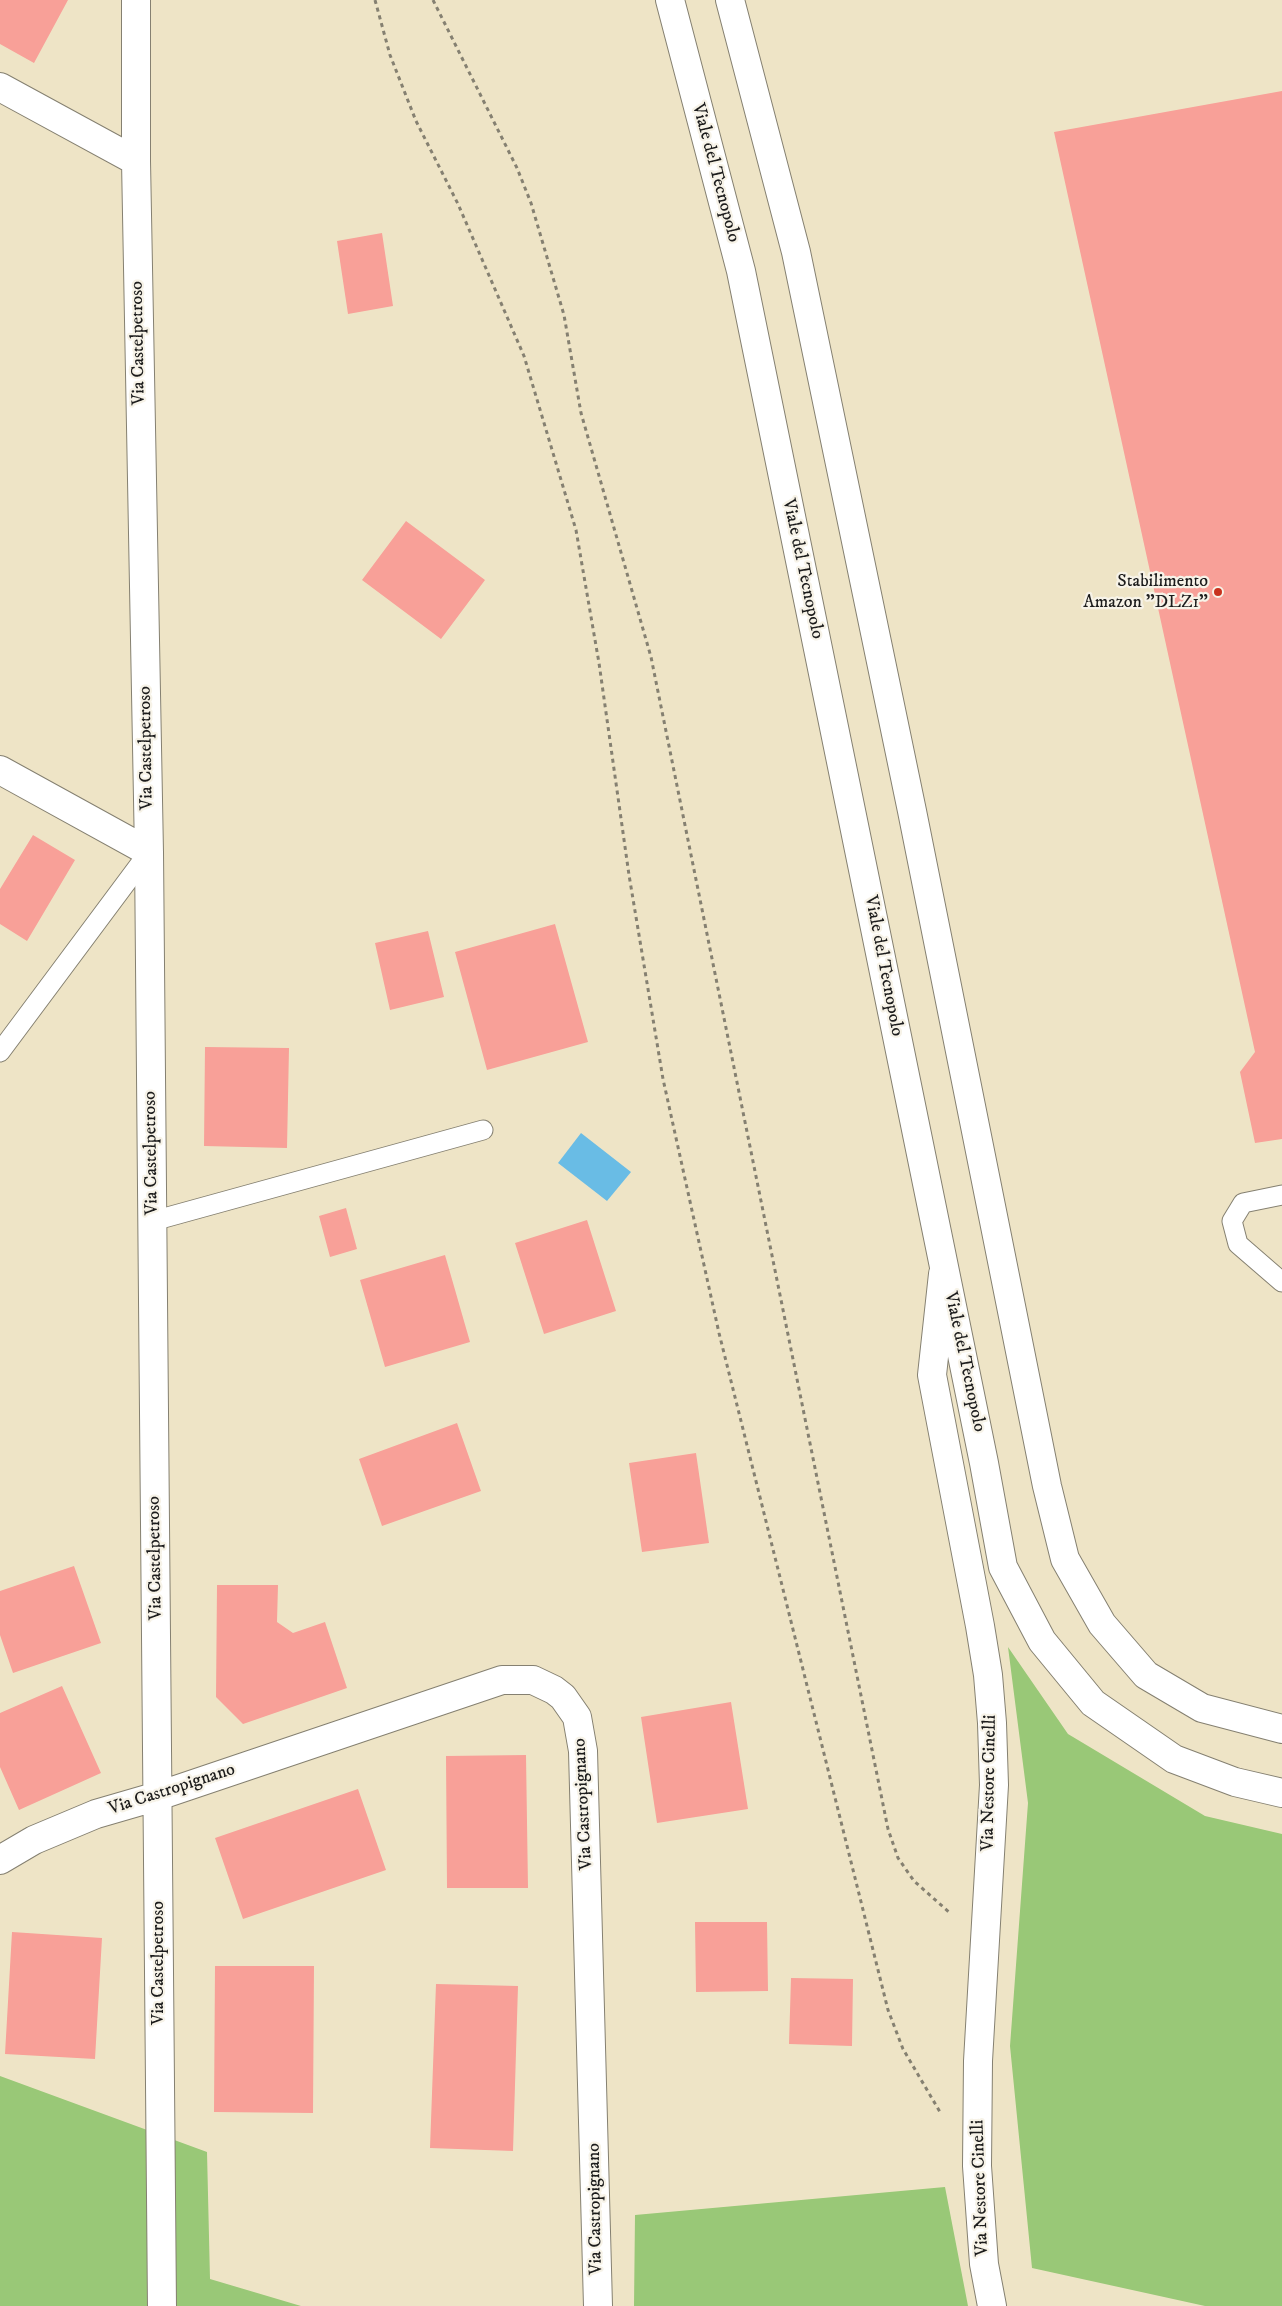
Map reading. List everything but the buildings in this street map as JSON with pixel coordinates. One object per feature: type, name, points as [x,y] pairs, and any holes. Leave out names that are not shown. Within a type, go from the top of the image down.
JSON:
[{"type":"street","name":"Via Castelpetroso","points":[[136,0],[136,161],[149,852],[162,2306]]},
{"type":"street","name":"Viale del Tecnopolo","points":[[670,0],[741,271],[944,1265],[1003,1568],[1042,1641],[1093,1703],[1174,1759],[1235,1782],[1282,1792]]},
{"type":"street","points":[[730,0],[796,252],[914,821],[1047,1486],[1064,1560],[1102,1624],[1146,1674],[1202,1708],[1282,1729]]},
{"type":"street","points":[[0,87],[136,161]]},
{"type":"street","points":[[0,770],[149,852]]},
{"type":"street","name":"Via Nestore Cinelli","points":[[944,1265],[932,1375],[982,1636],[988,1675],[992,1723],[994,1785],[978,2061],[977,2166],[984,2264],[992,2306]]},
{"type":"street","name":"Via Castropignano","points":[[0,1860],[34,1840],[96,1814],[158,1796],[502,1680],[533,1680],[554,1690],[563,1698],[577,1717],[583,1750],[598,2306]]},
{"type":"lane","points":[[0,1052],[149,852]]},
{"type":"lane","points":[[153,1220],[483,1130]]},
{"type":"lane","points":[[1282,1194],[1243,1204],[1232,1221],[1238,1244],[1282,1282]]},
{"type":"path","points":[[375,0],[390,55],[416,121],[458,204],[524,356],[576,530],[599,663],[629,875],[663,1079],[719,1333],[888,2010],[903,2049],[941,2113]]},
{"type":"path","points":[[433,0],[505,142],[531,203],[564,315],[581,413],[651,657],[888,1829],[898,1858],[914,1881],[956,1918],[985,1933]]},
{"type":"green space","points":[[1008,1647],[1068,1734],[1205,1816],[1282,1834],[1282,2306],[1205,2306],[1032,2268],[1010,2046],[1028,1803]]},
{"type":"green space","points":[[0,2076],[207,2152],[210,2279],[301,2306],[0,2306]]},
{"type":"green space","points":[[945,2187],[968,2306],[634,2306],[635,2215]]},
{"type":"water","points":[[581,1133],[631,1172],[607,1201],[558,1163]]},
{"type":"place","name":"Stabilimento Amazon \"DLZ1\"","points":[[1218,592]]}]
